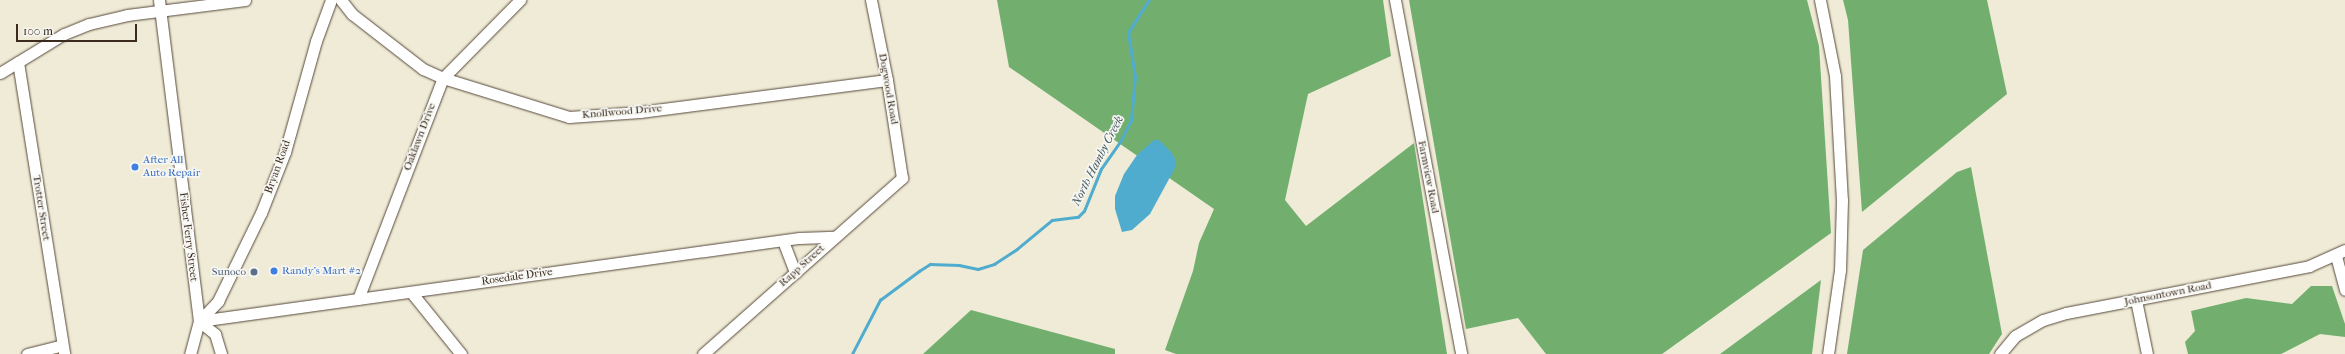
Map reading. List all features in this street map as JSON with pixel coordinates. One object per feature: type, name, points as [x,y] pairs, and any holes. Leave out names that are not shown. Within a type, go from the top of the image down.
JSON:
[{"type":"street","name":"Fisher Ferry Street","points":[[159,0],[199,321],[190,354]]},
{"type":"street","points":[[0,73],[64,34],[89,24],[127,15],[245,0]]},
{"type":"street","name":"Bryan Road","points":[[199,321],[218,301],[261,213],[285,152],[316,41],[331,0]]},
{"type":"street","name":"Knollwood Drive","points":[[341,0],[352,14],[404,56],[423,69],[443,78],[569,117],[640,112],[887,80]]},
{"type":"street","name":"Oaklawn Drive","points":[[358,299],[443,78],[520,0]]},
{"type":"street","name":"Dogwood Road","points":[[871,0],[887,80],[902,178]]},
{"type":"street","name":"Farmview Road","points":[[1395,0],[1461,354]]},
{"type":"street","points":[[1820,0],[1835,76],[1842,200],[1840,270],[1828,354]]},
{"type":"street","name":"Trotter Street","points":[[18,62],[63,350]]},
{"type":"street","name":"Rapp Street","points":[[703,354],[902,178]]},
{"type":"street","name":"Rosedale Drive","points":[[199,321],[819,236],[835,237]]},
{"type":"street","points":[[783,241],[795,273]]},
{"type":"street","points":[[2341,253],[2345,290]]},
{"type":"street","name":"Johnsontown Road","points":[[2000,354],[2015,336],[2043,320],[2066,313],[2309,266],[2341,253]]},
{"type":"street","points":[[411,292],[461,354]]},
{"type":"street","points":[[2136,300],[2147,354]]},
{"type":"street","points":[[199,321],[215,334],[221,354]]},
{"type":"street","points":[[27,354],[63,350]]},
{"type":"green space","points":[[997,0],[1383,0],[1391,56],[1308,94],[1285,200],[1306,226],[1414,143],[1447,354],[1176,354],[1165,350],[1193,271],[1199,243],[1214,209],[1009,67]]},
{"type":"green space","points":[[1409,0],[1807,0],[1819,46],[1831,233],[1662,354],[1546,354],[1518,318],[1466,329]]},
{"type":"green space","points":[[1843,0],[1987,0],[2007,94],[1862,212],[1848,20]]},
{"type":"green space","points":[[1971,167],[2002,334],[1989,354],[1847,354],[1863,250],[1957,172]]},
{"type":"green space","points":[[1821,280],[1812,354],[1720,354]]},
{"type":"green space","points":[[2311,286],[2332,286],[2345,324],[2345,337],[2320,334],[2281,354],[2188,354],[2185,342],[2195,331],[2191,311],[2246,298],[2292,304]]},
{"type":"green space","points":[[971,310],[1115,349],[1115,354],[923,354]]},
{"type":"water","points":[[1154,140],[1159,140],[1171,152],[1175,159],[1175,168],[1150,214],[1132,230],[1122,232],[1115,209],[1115,196],[1124,174],[1137,155]]},
{"type":"waterway","name":"North Hamby Creek","points":[[852,354],[880,300],[930,264],[959,265],[978,269],[994,264],[1017,249],[1052,220],[1078,217],[1084,211],[1101,169],[1120,142],[1131,120],[1135,77],[1128,33],[1149,0]]},
{"type":"place","name":"After All Auto Repair","points":[[135,167]]},
{"type":"place","name":"Randy's Mart #2","points":[[274,271]]},
{"type":"place","name":"Sunoco","points":[[254,272]]}]
